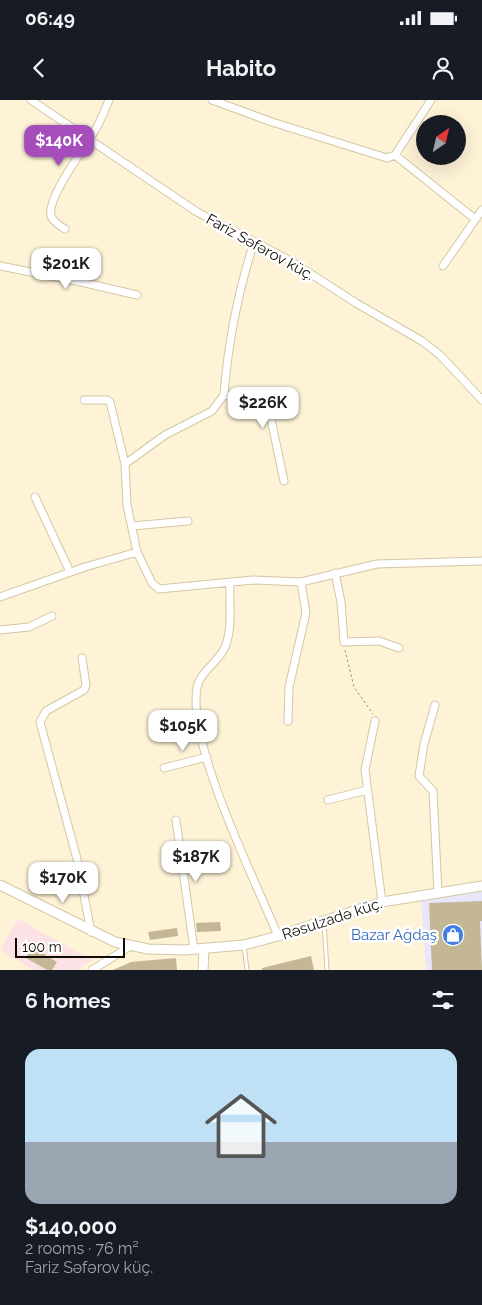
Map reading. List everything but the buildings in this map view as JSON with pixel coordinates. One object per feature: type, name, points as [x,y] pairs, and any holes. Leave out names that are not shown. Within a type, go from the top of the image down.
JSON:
[{"type":"main road","name":"Rəsulzadə küç.","points":[[0,885],[91,932],[128,947],[194,950],[244,945],[278,936],[382,902],[482,886]]},
{"type":"main road","points":[[203,970],[204,949]]},
{"type":"street","name":"Fariz Səfərov küç.","points":[[31,100],[190,208],[291,261],[356,304],[422,341],[446,362],[482,400]]},
{"type":"street","points":[[65,229],[52,219],[50,214],[54,201],[88,139],[98,126],[109,100]]},
{"type":"street","points":[[212,100],[381,157],[391,157],[395,154],[431,100]]},
{"type":"street","points":[[395,154],[475,219]]},
{"type":"street","points":[[443,266],[482,210]]},
{"type":"street","points":[[125,464],[165,435],[212,411],[224,395],[234,320],[243,278],[254,242]]},
{"type":"street","points":[[0,266],[137,295]]},
{"type":"street","points":[[224,395],[264,402],[268,405],[284,481]]},
{"type":"street","points":[[84,400],[107,400],[110,402],[125,464],[125,485],[138,552],[152,583],[159,590],[268,579],[302,582],[377,564],[482,561]]},
{"type":"street","points":[[35,497],[70,572]]},
{"type":"street","points":[[132,526],[188,521]]},
{"type":"street","points":[[0,597],[70,572],[138,552]]},
{"type":"street","points":[[335,573],[341,602],[344,642],[379,641],[399,648]]},
{"type":"street","points":[[230,582],[226,646],[203,675],[197,688],[198,724],[214,782],[278,936]]},
{"type":"street","points":[[288,721],[289,687],[306,613],[302,582]]},
{"type":"street","points":[[0,630],[29,627],[52,616]]},
{"type":"street","points":[[82,658],[86,685],[84,690],[46,711],[40,722],[77,859],[91,932]]},
{"type":"street","points":[[435,705],[424,744],[419,776],[433,790],[438,893]]},
{"type":"street","points":[[375,721],[365,770],[382,902]]},
{"type":"street","points":[[164,768],[207,757]]},
{"type":"street","points":[[328,800],[367,790]]},
{"type":"street","points":[[176,820],[194,950]]},
{"type":"street","points":[[92,970],[128,947]]},
{"type":"lane","points":[[324,921],[327,970]]},
{"type":"lane","points":[[244,945],[247,970]]},
{"type":"path","points":[[344,642],[354,687],[375,721]]},
{"type":"shaded area","name":"Bazar Ağdaş","points":[[482,891],[482,970],[426,970],[421,900]]},
{"type":"shaded area","points":[[18,919],[92,960],[77,970],[33,970],[0,950]]},
{"type":"place","name":"Bazar Ağdaş","points":[[453,935]]}]
